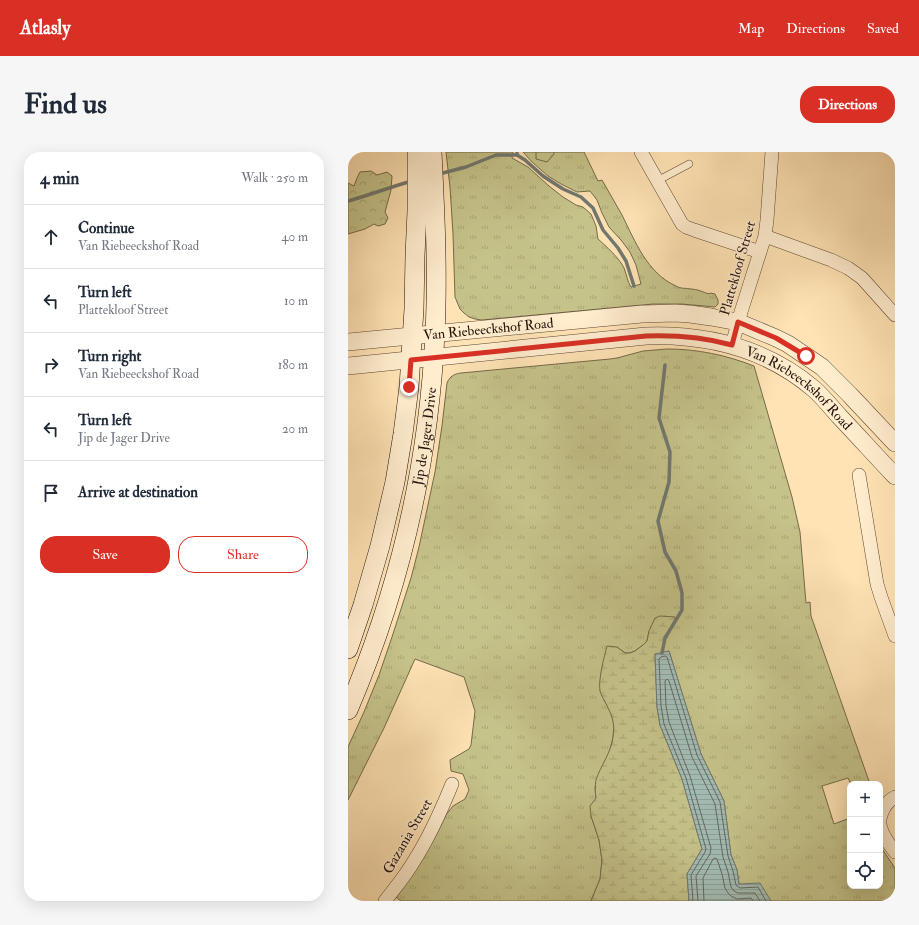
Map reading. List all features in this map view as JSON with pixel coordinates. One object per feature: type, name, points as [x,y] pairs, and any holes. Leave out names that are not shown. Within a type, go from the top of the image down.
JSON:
[{"type":"main road","name":"Jip de Jager Drive","points":[[348,710],[366,666],[401,558],[416,489],[428,414],[434,358],[436,272],[417,152]]},
{"type":"main road","name":"Jip de Jager Drive","points":[[348,649],[367,592],[385,529],[402,442],[411,360],[415,256],[426,208],[432,152]]},
{"type":"street","points":[[641,152],[682,224],[686,227],[760,252]]},
{"type":"street","name":"Plattekloof Street","points":[[732,345],[765,236],[772,152]]},
{"type":"street","points":[[765,236],[831,260],[848,268],[862,278],[895,314]]},
{"type":"street","name":"Van Riebeeckshof Road","points":[[348,342],[624,316],[675,313],[700,315],[738,322],[788,344],[822,367],[895,443]]},
{"type":"street","name":"Van Riebeeckshof Road","points":[[348,366],[646,336],[689,337],[711,340],[732,345],[763,356],[802,380],[826,401],[895,476]]},
{"type":"street","points":[[859,475],[877,584],[895,636]]},
{"type":"street","name":"Gazania Street","points":[[385,901],[417,856],[438,819],[452,784]]},
{"type":"street","points":[[881,817],[887,802],[895,797]]},
{"type":"street","points":[[883,833],[895,852]]},
{"type":"lane","points":[[657,181],[689,164]]},
{"type":"green space","points":[[446,152],[513,152],[512,158],[528,167],[563,197],[576,205],[583,207],[591,214],[596,226],[598,239],[622,264],[631,287],[641,284],[636,265],[630,252],[609,227],[597,200],[590,191],[577,192],[561,184],[548,176],[523,152],[584,152],[598,181],[602,180],[637,245],[657,273],[678,287],[715,294],[718,304],[715,307],[682,304],[653,304],[482,320],[469,317],[460,309],[455,297],[453,234]]},
{"type":"green space","points":[[536,152],[554,152],[554,154],[547,162],[536,159]]},
{"type":"green space","points":[[371,171],[377,175],[387,172],[392,176],[391,190],[385,212],[388,218],[385,224],[378,226],[374,224],[365,229],[348,234],[348,183],[354,186],[360,172]]},
{"type":"green space","points":[[667,349],[689,350],[711,353],[754,366],[792,497],[800,532],[806,603],[810,602],[811,616],[869,781],[850,781],[848,778],[822,786],[834,824],[847,819],[847,889],[883,889],[883,850],[895,868],[895,901],[771,901],[739,884],[737,870],[731,855],[724,801],[701,754],[669,651],[662,653],[665,638],[675,622],[649,631],[647,641],[635,651],[625,653],[617,647],[604,700],[609,708],[614,723],[613,738],[609,753],[597,780],[595,788],[596,798],[591,816],[599,840],[602,860],[600,879],[591,901],[401,901],[396,897],[434,839],[446,815],[453,806],[465,799],[469,790],[463,774],[451,771],[450,760],[469,749],[471,745],[475,711],[464,677],[415,659],[384,728],[348,800],[348,747],[379,675],[411,578],[435,472],[447,383],[449,379],[456,374],[461,373],[610,359],[643,351]]},
{"type":"green space","points":[[660,616],[675,617],[675,622],[665,638],[662,653],[655,654],[657,707],[660,725],[682,779],[702,849],[687,874],[689,901],[591,901],[600,879],[602,860],[599,840],[591,816],[590,806],[596,798],[596,780],[612,743],[614,733],[611,715],[600,691],[604,657],[607,646],[617,647],[625,653],[635,651],[647,641],[649,631],[655,618]]},
{"type":"water","points":[[669,651],[701,754],[724,801],[731,855],[737,870],[739,884],[760,883],[771,901],[689,901],[687,874],[702,849],[682,779],[660,725],[657,707],[655,654]]},
{"type":"waterway","points":[[517,152],[517,155],[543,176],[563,189],[581,197],[593,208],[603,230],[618,248],[626,261],[634,286]]},
{"type":"waterway","points":[[439,174],[466,167],[496,155],[517,155]]},
{"type":"waterway","points":[[348,201],[412,181]]},
{"type":"waterway","points":[[662,653],[665,638],[682,610],[682,593],[676,571],[665,552],[658,521],[669,482],[670,452],[659,418],[665,365]]},
{"type":"route","points":[[409,387],[411,360],[646,336],[689,337],[718,341],[732,345],[738,322],[788,344],[806,356]]}]
